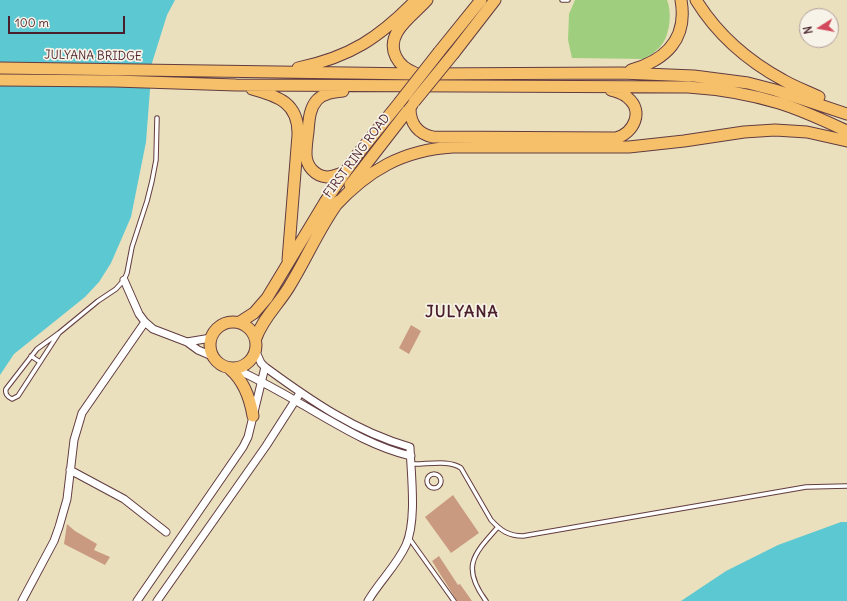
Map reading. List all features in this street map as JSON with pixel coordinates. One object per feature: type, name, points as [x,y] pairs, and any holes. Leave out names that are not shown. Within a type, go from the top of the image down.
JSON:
[{"type":"main road","points":[[277,73],[318,63],[345,54],[357,48],[388,27],[416,0]]},
{"type":"main road","points":[[417,74],[408,70],[397,59],[394,50],[394,38],[401,25],[427,0]]},
{"type":"main road","points":[[240,322],[254,313],[267,298],[324,202],[345,172],[439,52],[482,0]]},
{"type":"main road","name":"FIRST RING ROAD","points":[[256,338],[263,322],[289,287],[334,207],[359,172],[495,0]]},
{"type":"main road","points":[[621,73],[649,65],[671,48],[681,29],[683,14],[681,0]]},
{"type":"main road","points":[[696,0],[718,29],[740,51],[779,78],[824,100],[847,114]]},
{"type":"main road","name":"JULYANA BRIDGE","points":[[0,68],[186,77]]},
{"type":"main road","points":[[186,77],[277,73],[621,73],[694,76],[748,83],[801,98],[847,114]]},
{"type":"main road","points":[[186,77],[236,85],[271,94],[281,98],[289,105],[297,119],[298,135],[287,265]]},
{"type":"main road","name":"JULYANA BRIDGE","points":[[0,80],[186,77]]},
{"type":"main road","points":[[236,85],[688,87],[713,89],[755,96],[805,112],[847,131]]},
{"type":"main road","points":[[345,172],[327,177],[318,174],[310,168],[306,159],[310,114],[313,105],[323,95],[363,85]]},
{"type":"main road","points":[[412,105],[411,119],[414,125],[422,133],[433,137],[621,137],[629,131],[635,123],[635,108],[627,96],[605,87]]},
{"type":"main road","points":[[334,207],[356,186],[386,164],[407,155],[431,149],[454,147],[629,147],[744,132],[775,130],[807,132],[847,141]]},
{"type":"main road","points":[[233,369],[248,363],[256,352],[256,338],[248,327],[240,322],[222,324],[215,330],[211,338],[210,347],[212,356],[219,364],[233,369],[239,378],[246,391],[253,416]]},
{"type":"street","points":[[124,280],[136,309],[145,322],[153,329],[187,342],[198,350],[212,356]]},
{"type":"street","points":[[22,601],[54,541],[64,513],[75,436],[82,413],[145,322]]},
{"type":"street","points":[[187,342],[211,338]]},
{"type":"street","points":[[256,352],[258,358],[265,367],[300,393],[358,427],[410,447],[412,525],[409,537],[401,554],[368,601]]},
{"type":"street","points":[[136,601],[238,456],[248,437],[265,367]]},
{"type":"street","points":[[233,369],[261,381],[358,436],[393,452],[410,456]]},
{"type":"street","points":[[157,601],[266,446],[300,393]]},
{"type":"street","points":[[70,470],[124,498],[166,532]]},
{"type":"lane","points":[[562,0],[568,0]]},
{"type":"lane","points":[[59,333],[18,396],[12,398],[8,397],[6,389],[31,356],[44,343],[59,333],[98,301],[116,289],[124,280],[127,273],[134,238],[147,201],[152,181],[158,118]]},
{"type":"lane","points":[[31,356],[40,362]]},
{"type":"lane","points":[[411,464],[452,463],[461,468],[492,520],[498,527],[510,534],[523,536],[806,487],[828,485],[847,486]]},
{"type":"lane","points":[[430,464],[432,474]]},
{"type":"lane","points":[[432,474],[436,474],[441,478],[441,485],[436,488],[429,487],[427,483],[428,476],[432,474]]},
{"type":"lane","points":[[486,601],[475,585],[472,566],[479,548],[498,527]]},
{"type":"lane","points":[[409,537],[454,601]]},
{"type":"green space","points":[[575,0],[667,0],[670,16],[669,28],[663,43],[657,50],[644,59],[572,58],[568,40],[569,14]]},
{"type":"water","points":[[0,0],[175,0],[167,15],[152,63],[146,142],[131,217],[111,263],[99,282],[85,297],[14,354],[0,375]]},
{"type":"water","points":[[841,522],[847,522],[847,601],[681,601],[726,571],[778,545]]},
{"type":"building","points":[[411,325],[421,331],[409,354],[399,348]]},
{"type":"building","points":[[453,495],[479,533],[451,553],[425,517]]},
{"type":"building","points":[[67,524],[75,531],[97,544],[94,550],[110,557],[105,565],[64,544]]},
{"type":"building","points":[[439,556],[458,585],[460,584],[472,601],[457,601],[432,561]]},
{"type":"district","name":"JULYANA","points":[[462,312]]}]
